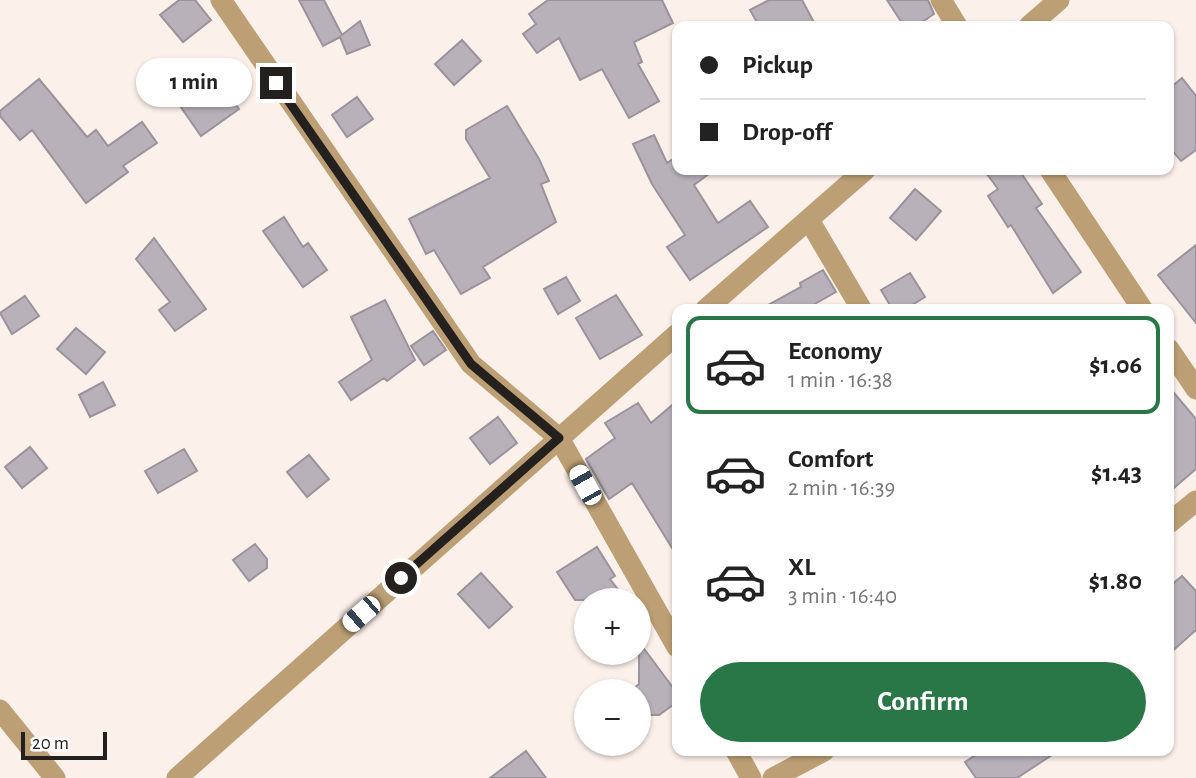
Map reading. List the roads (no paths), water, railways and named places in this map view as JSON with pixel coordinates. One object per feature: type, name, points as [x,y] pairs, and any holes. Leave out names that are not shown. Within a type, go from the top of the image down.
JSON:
[{"type":"street","points":[[221,0],[471,364],[559,438],[672,639]]},
{"type":"street","points":[[941,0],[954,21]]},
{"type":"street","points":[[1035,21],[1059,0]]},
{"type":"street","points":[[712,304],[859,175]]},
{"type":"street","points":[[1053,175],[1139,304]]},
{"type":"street","points":[[808,220],[858,304]]},
{"type":"street","points":[[177,778],[672,338]]},
{"type":"street","points":[[1174,356],[1196,389]]},
{"type":"street","points":[[1174,519],[1196,500]]},
{"type":"street","points":[[0,710],[55,778]]},
{"type":"street","points":[[739,756],[751,778]]},
{"type":"street","points":[[773,778],[815,756]]}]
